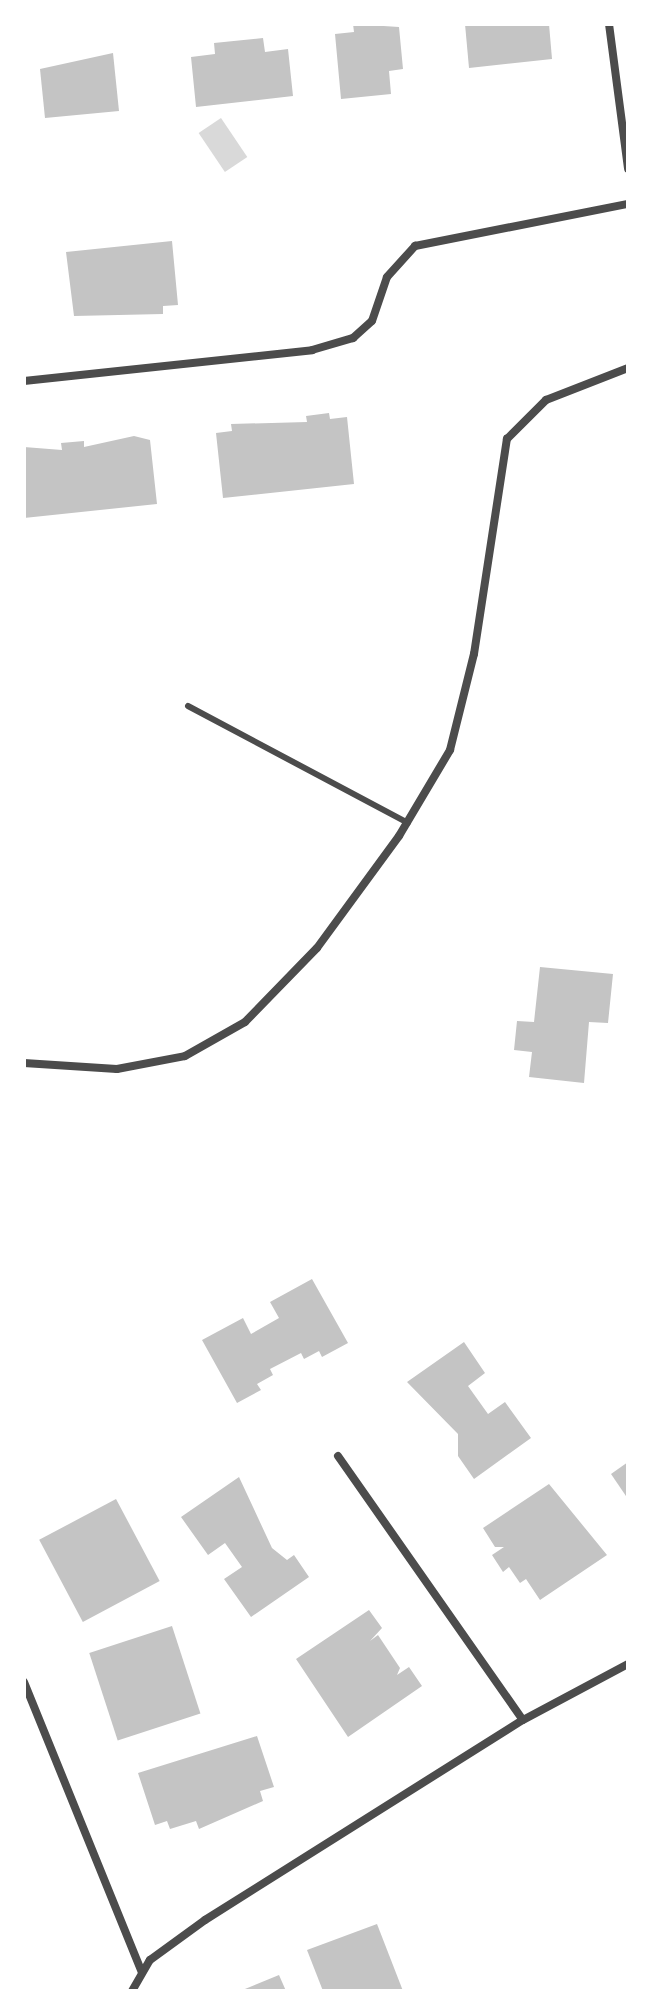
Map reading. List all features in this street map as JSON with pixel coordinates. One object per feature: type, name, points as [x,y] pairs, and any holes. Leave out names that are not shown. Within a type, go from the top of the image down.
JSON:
[{"type":"street","points":[[609,24],[628,169]]},
{"type":"street","points":[[24,381],[312,350],[353,338],[372,321],[387,277],[415,246],[628,204]]},
{"type":"street","points":[[24,1063],[152,1065],[216,1041],[271,1000],[317,948],[436,780],[460,718],[507,439],[546,400],[628,368]]},
{"type":"street","points":[[338,1456],[523,1720]]},
{"type":"street","points":[[132,1991],[142,1972],[205,1920],[523,1720],[628,1664]]},
{"type":"street","points":[[24,1682],[142,1972]]},
{"type":"lane","points":[[188,706],[408,823]]},
{"type":"shaded area","points":[[221,118],[247,157],[225,172],[199,133]]},
{"type":"building","points":[[353,24],[399,27],[403,69],[389,71],[391,94],[341,99],[335,34],[354,32]]},
{"type":"building","points":[[465,24],[549,24],[552,59],[469,68]]},
{"type":"building","points":[[263,38],[265,52],[288,49],[293,96],[196,107],[191,57],[215,54],[214,43]]},
{"type":"building","points":[[113,53],[119,111],[45,118],[40,69]]},
{"type":"building","points":[[172,241],[178,305],[163,306],[163,314],[74,316],[66,252]]},
{"type":"building","points":[[329,413],[330,419],[347,417],[354,484],[223,498],[216,433],[232,431],[231,424],[307,422],[306,416]]},
{"type":"building","points":[[134,436],[150,440],[157,504],[24,518],[24,447],[62,450],[61,443],[84,441],[84,447]]},
{"type":"building","points":[[540,967],[613,974],[608,1023],[589,1022],[584,1083],[529,1077],[532,1052],[514,1050],[517,1021],[534,1022]]},
{"type":"building","points":[[312,1279],[348,1343],[322,1357],[319,1351],[304,1359],[301,1353],[270,1369],[273,1375],[257,1384],[261,1390],[237,1403],[202,1340],[243,1318],[251,1334],[279,1318],[270,1302]]},
{"type":"building","points":[[464,1342],[485,1373],[468,1386],[488,1414],[505,1402],[531,1438],[474,1479],[458,1456],[458,1434],[407,1382]]},
{"type":"building","points":[[628,1462],[628,1499],[611,1474]]},
{"type":"building","points":[[239,1477],[272,1548],[287,1560],[294,1555],[309,1577],[251,1617],[224,1579],[242,1567],[225,1543],[208,1555],[181,1517]]},
{"type":"building","points":[[549,1484],[607,1555],[540,1600],[526,1579],[520,1583],[509,1567],[503,1572],[492,1555],[504,1547],[495,1547],[483,1528]]},
{"type":"building","points":[[116,1499],[160,1581],[83,1622],[39,1540]]},
{"type":"building","points":[[369,1610],[382,1628],[370,1641],[378,1635],[400,1668],[397,1675],[409,1667],[422,1686],[348,1737],[296,1659]]},
{"type":"building","points":[[172,1626],[200,1713],[118,1740],[89,1653]]},
{"type":"building","points":[[257,1736],[274,1787],[260,1791],[263,1801],[199,1829],[196,1821],[170,1829],[167,1821],[155,1825],[138,1773]]},
{"type":"building","points":[[377,1924],[403,1991],[323,1991],[307,1950]]},
{"type":"building","points":[[279,1975],[286,1991],[240,1991]]}]
